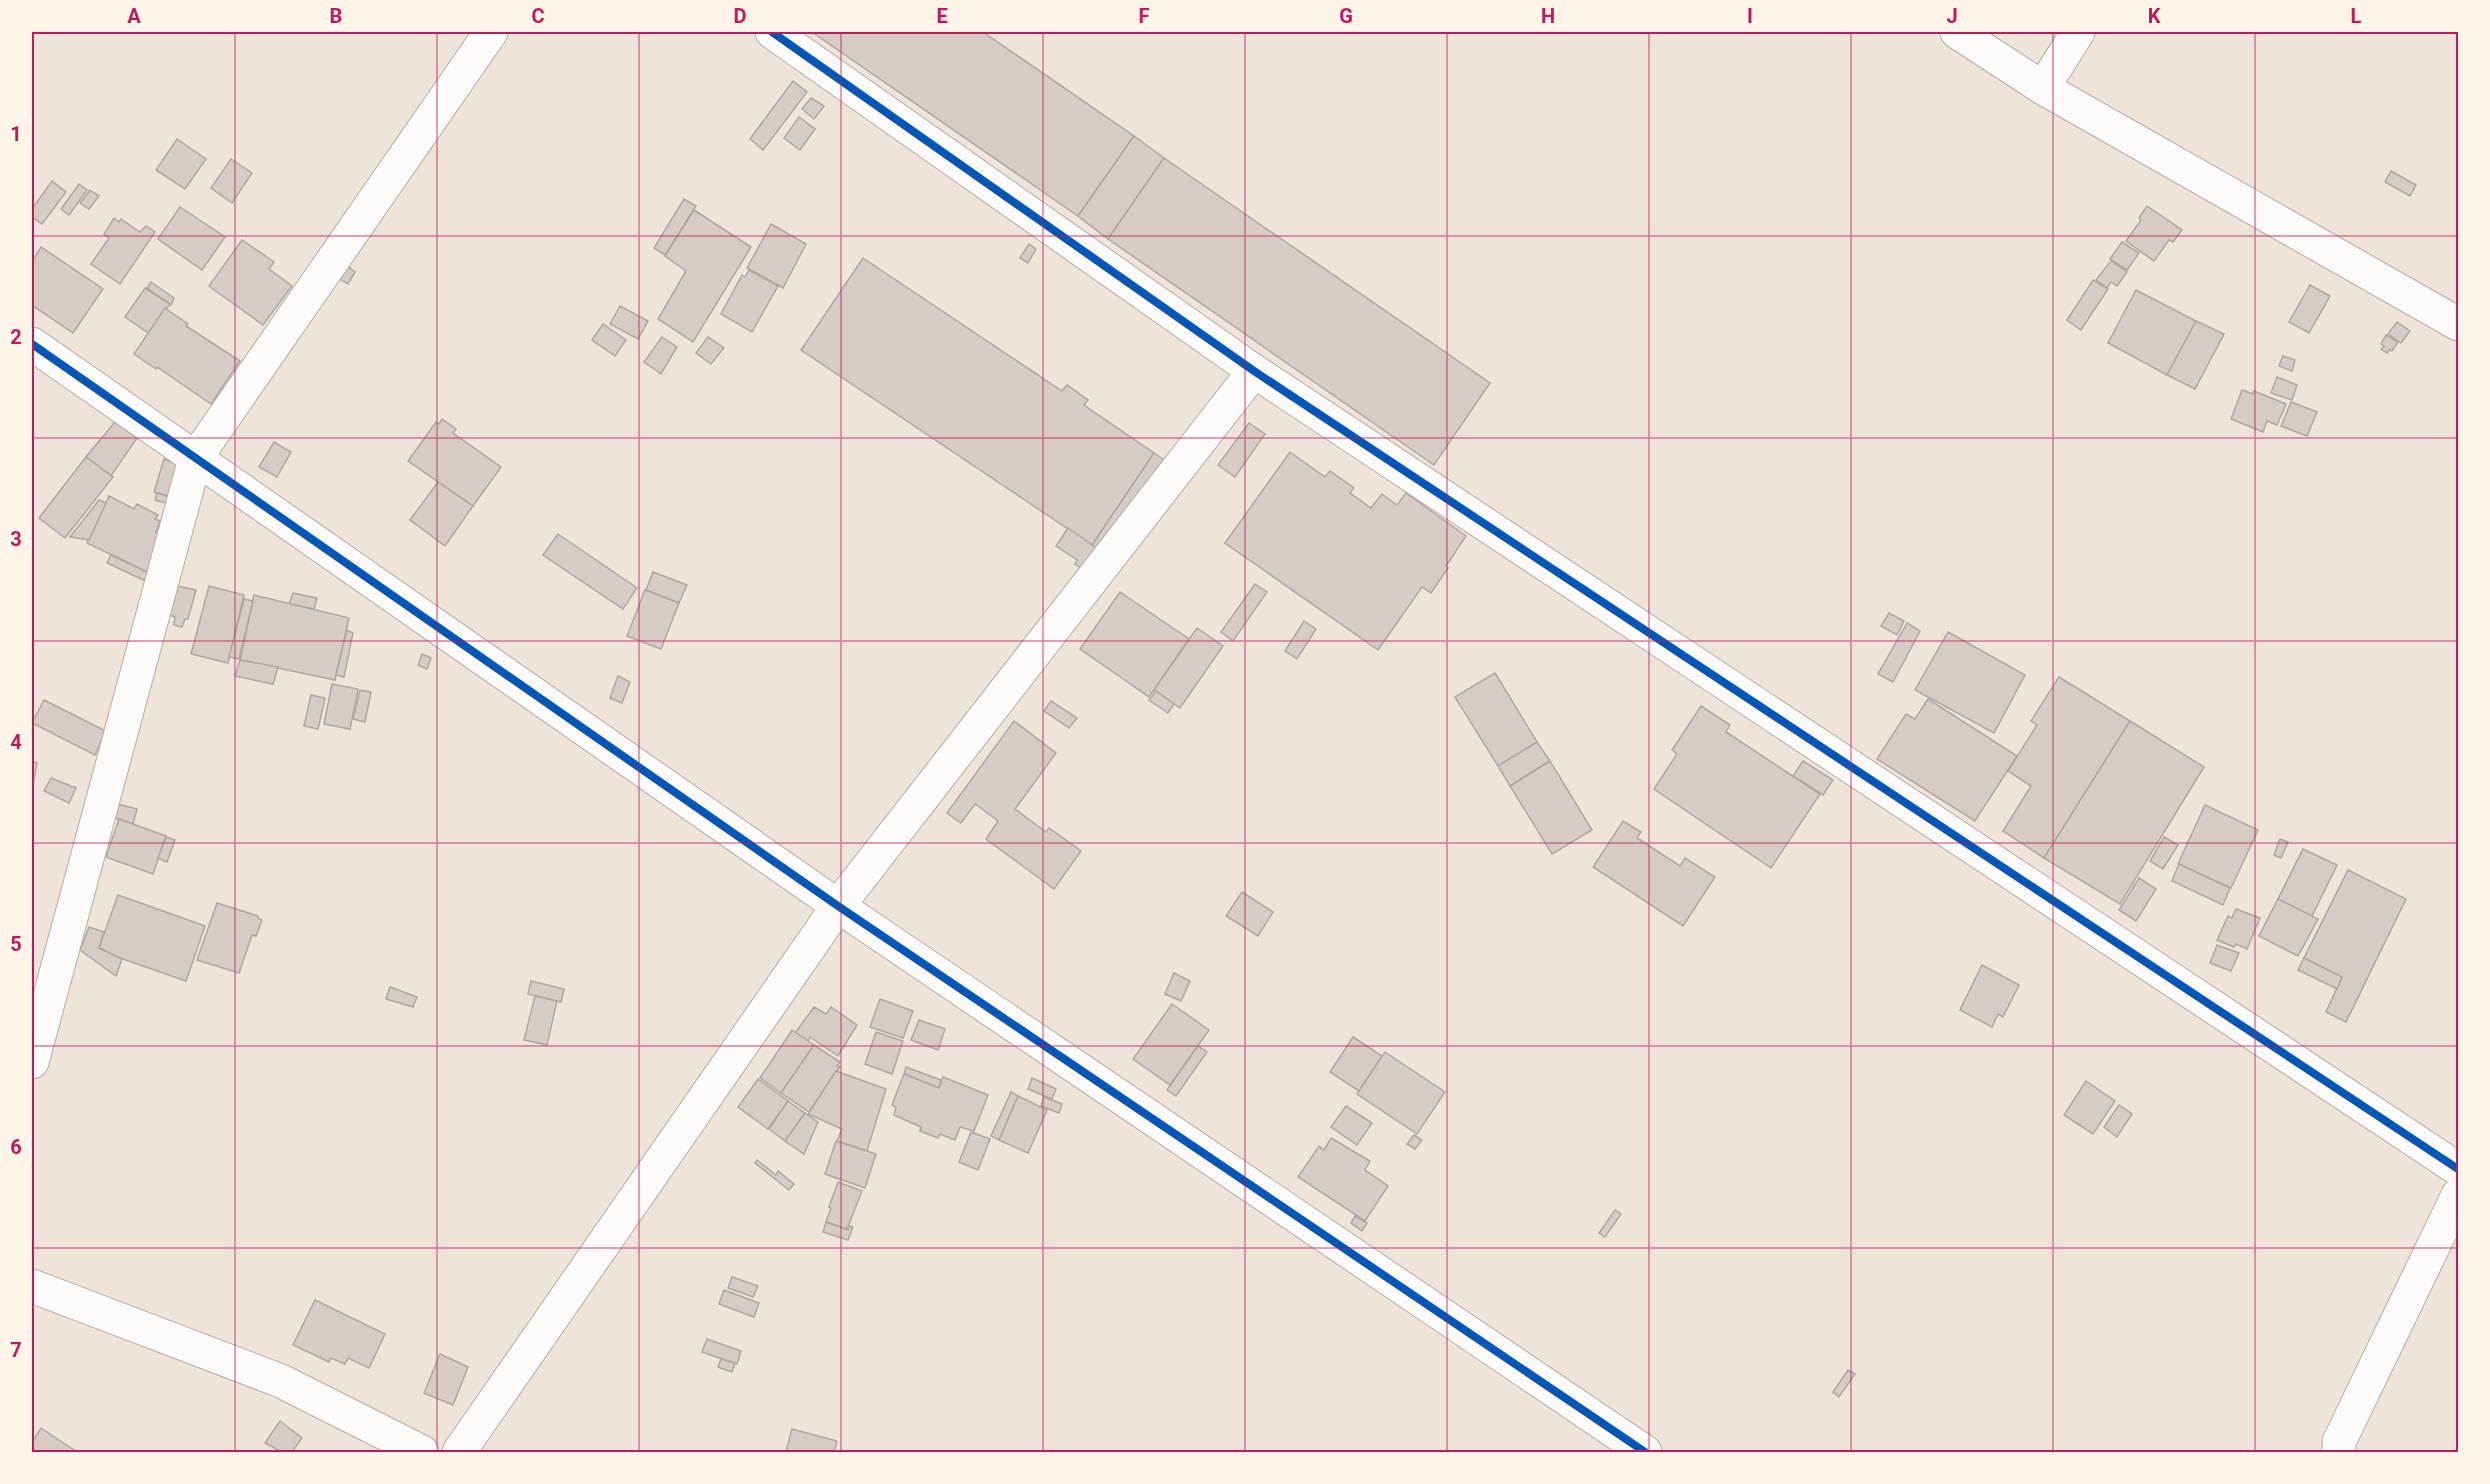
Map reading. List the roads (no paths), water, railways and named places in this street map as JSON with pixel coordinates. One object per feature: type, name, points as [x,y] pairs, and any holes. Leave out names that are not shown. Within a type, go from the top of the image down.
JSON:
[{"type":"street","points":[[32,1062],[195,459],[491,32]]},
{"type":"street","points":[[772,32],[1254,371],[2458,1170]]},
{"type":"street","points":[[1957,32],[2043,88],[2458,324]]},
{"type":"street","points":[[2043,88],[2078,32]]},
{"type":"street","points":[[32,344],[838,906],[1645,1452]]},
{"type":"street","points":[[459,1452],[838,906],[1254,371]]},
{"type":"street","points":[[2339,1452],[2339,1442],[2458,1195]]},
{"type":"street","points":[[32,1286],[281,1381],[422,1452]]}]
